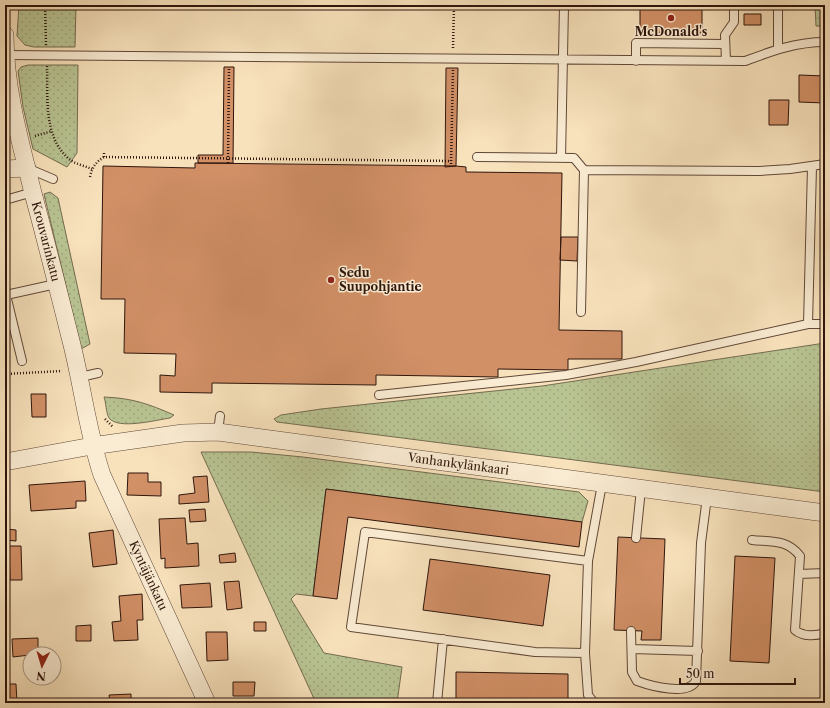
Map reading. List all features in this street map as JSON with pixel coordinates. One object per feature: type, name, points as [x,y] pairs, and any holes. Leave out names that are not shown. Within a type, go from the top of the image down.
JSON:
[{"type":"street","name":"Krouvarinkatu","points":[[5,35],[5,55],[12,102],[27,168],[79,372],[91,431],[92,446]]},
{"type":"street","points":[[5,169],[27,168]]},
{"type":"street","name":"Vanhankylänkaari","points":[[5,462],[92,446],[183,433],[219,424],[602,484],[825,513]]},
{"type":"street","name":"Kyntäjänkatu","points":[[92,446],[102,475],[207,703]]},
{"type":"lane","points":[[561,158],[564,5]]},
{"type":"lane","points":[[726,61],[725,35],[734,22],[734,5]]},
{"type":"lane","points":[[778,5],[778,49]]},
{"type":"lane","points":[[5,55],[453,60],[745,61],[778,49],[805,42],[825,42]]},
{"type":"lane","points":[[636,61],[636,43],[725,44]]},
{"type":"lane","points":[[477,157],[574,158],[584,170],[581,312]]},
{"type":"lane","points":[[584,170],[758,171],[812,167],[825,164]]},
{"type":"lane","points":[[808,324],[812,167]]},
{"type":"lane","points":[[27,168],[53,179]]},
{"type":"lane","points":[[5,200],[33,192]]},
{"type":"lane","points":[[22,361],[5,295],[56,284]]},
{"type":"lane","points":[[379,395],[566,375],[636,362],[808,324],[825,324]]},
{"type":"lane","points":[[79,372],[98,373]]},
{"type":"lane","points":[[594,703],[588,695],[585,653],[588,562],[602,484]]},
{"type":"lane","points":[[636,538],[641,489]]},
{"type":"lane","points":[[631,631],[632,672],[637,681],[653,686],[688,689],[694,685],[696,681],[698,651],[701,543],[707,498]]},
{"type":"lane","points":[[585,653],[535,652],[352,626],[365,532],[588,562]]},
{"type":"lane","points":[[752,540],[791,545],[800,556],[795,630],[798,633],[805,635],[825,633]]},
{"type":"lane","points":[[799,574],[825,573]]},
{"type":"lane","points":[[437,703],[443,639]]},
{"type":"lane","points":[[632,649],[698,651]]},
{"type":"path","points":[[46,5],[46,55],[49,119],[56,144],[70,160],[92,169]]},
{"type":"path","points":[[451,167],[454,5]]},
{"type":"path","points":[[228,163],[229,58]]},
{"type":"path","points":[[90,177],[92,169],[104,155],[228,159],[451,161]]},
{"type":"path","points":[[5,374],[59,371],[79,372]]},
{"type":"green space","points":[[19,5],[76,5],[75,47],[34,47],[25,45],[17,36]]},
{"type":"green space","points":[[815,5],[825,5],[825,26],[816,26]]},
{"type":"green space","points":[[28,65],[78,65],[77,153],[67,167],[33,149],[23,107],[18,71],[21,67]]},
{"type":"green space","points":[[50,192],[58,198],[90,344],[81,349],[44,194]]},
{"type":"green space","points":[[825,343],[825,492],[277,422],[274,419],[281,415],[321,409],[542,386]]},
{"type":"green space","points":[[104,397],[140,402],[174,415],[170,418],[147,422],[129,424],[114,422],[109,418],[107,413]]},
{"type":"green space","points":[[201,452],[251,452],[303,457],[579,492],[588,501],[582,522],[326,489],[313,596],[296,594],[291,599],[324,653],[402,667],[397,703],[316,703]]},
{"type":"building","name":"McDonald's","points":[[640,5],[702,5],[702,33],[640,32]]},
{"type":"building","points":[[744,14],[761,14],[761,25],[744,25]]},
{"type":"building","points":[[224,67],[234,67],[233,163],[198,163],[198,155],[223,155]]},
{"type":"building","points":[[446,68],[458,68],[456,166],[445,167]]},
{"type":"building","points":[[799,75],[825,76],[825,103],[799,102]]},
{"type":"building","points":[[769,100],[789,100],[788,125],[769,125]]},
{"type":"building","name":"Sedu Suupohjantie","points":[[195,163],[456,166],[466,167],[466,172],[562,173],[559,330],[622,331],[622,359],[568,359],[568,370],[498,369],[498,377],[376,375],[376,385],[212,383],[212,393],[160,392],[160,375],[175,376],[176,354],[124,353],[125,299],[101,299],[103,166],[195,168]]},
{"type":"building","points":[[561,237],[578,237],[577,261],[560,260]]},
{"type":"building","points":[[31,394],[46,394],[46,417],[32,417]]},
{"type":"building","points":[[128,473],[148,473],[148,482],[161,482],[161,496],[127,495]]},
{"type":"building","points":[[207,476],[209,502],[179,504],[179,495],[195,493],[193,477]]},
{"type":"building","points":[[85,481],[86,501],[76,501],[76,508],[31,511],[29,485]]},
{"type":"building","points":[[326,489],[582,522],[579,547],[348,517],[337,599],[313,596]]},
{"type":"building","points":[[205,509],[206,521],[190,522],[189,510]]},
{"type":"building","points":[[185,518],[187,544],[198,543],[199,566],[165,568],[165,558],[161,559],[159,519]]},
{"type":"building","points":[[5,529],[16,530],[16,541],[5,540]]},
{"type":"building","points":[[113,530],[117,564],[93,567],[89,533]]},
{"type":"building","points":[[618,537],[665,539],[661,640],[641,640],[642,631],[614,630]]},
{"type":"building","points":[[9,546],[21,546],[22,580],[10,580]]},
{"type":"building","points":[[235,553],[236,562],[220,563],[219,555]]},
{"type":"building","points":[[735,556],[775,558],[769,663],[730,661]]},
{"type":"building","points":[[430,559],[550,575],[543,626],[423,610]]},
{"type":"building","points":[[239,581],[242,608],[227,610],[224,582]]},
{"type":"building","points":[[210,583],[212,607],[182,608],[180,585]]},
{"type":"building","points":[[142,594],[143,620],[137,620],[138,640],[114,641],[112,622],[121,621],[119,596]]},
{"type":"building","points":[[254,622],[266,622],[266,631],[254,631]]},
{"type":"building","points":[[91,625],[91,641],[76,641],[76,626]]},
{"type":"building","points":[[206,632],[227,632],[228,660],[207,661]]},
{"type":"building","points":[[38,638],[38,646],[22,646],[22,656],[13,657],[12,639]]},
{"type":"building","points":[[456,672],[568,674],[568,703],[456,703]]},
{"type":"building","points":[[233,682],[255,682],[254,696],[233,696]]},
{"type":"building","points":[[5,684],[16,684],[17,703],[5,703]]},
{"type":"building","points":[[131,694],[131,703],[110,703],[109,695]]},
{"type":"place","name":"McDonald's","points":[[671,18]]},
{"type":"place","name":"Sedu Suupohjantie","points":[[331,280]]}]
